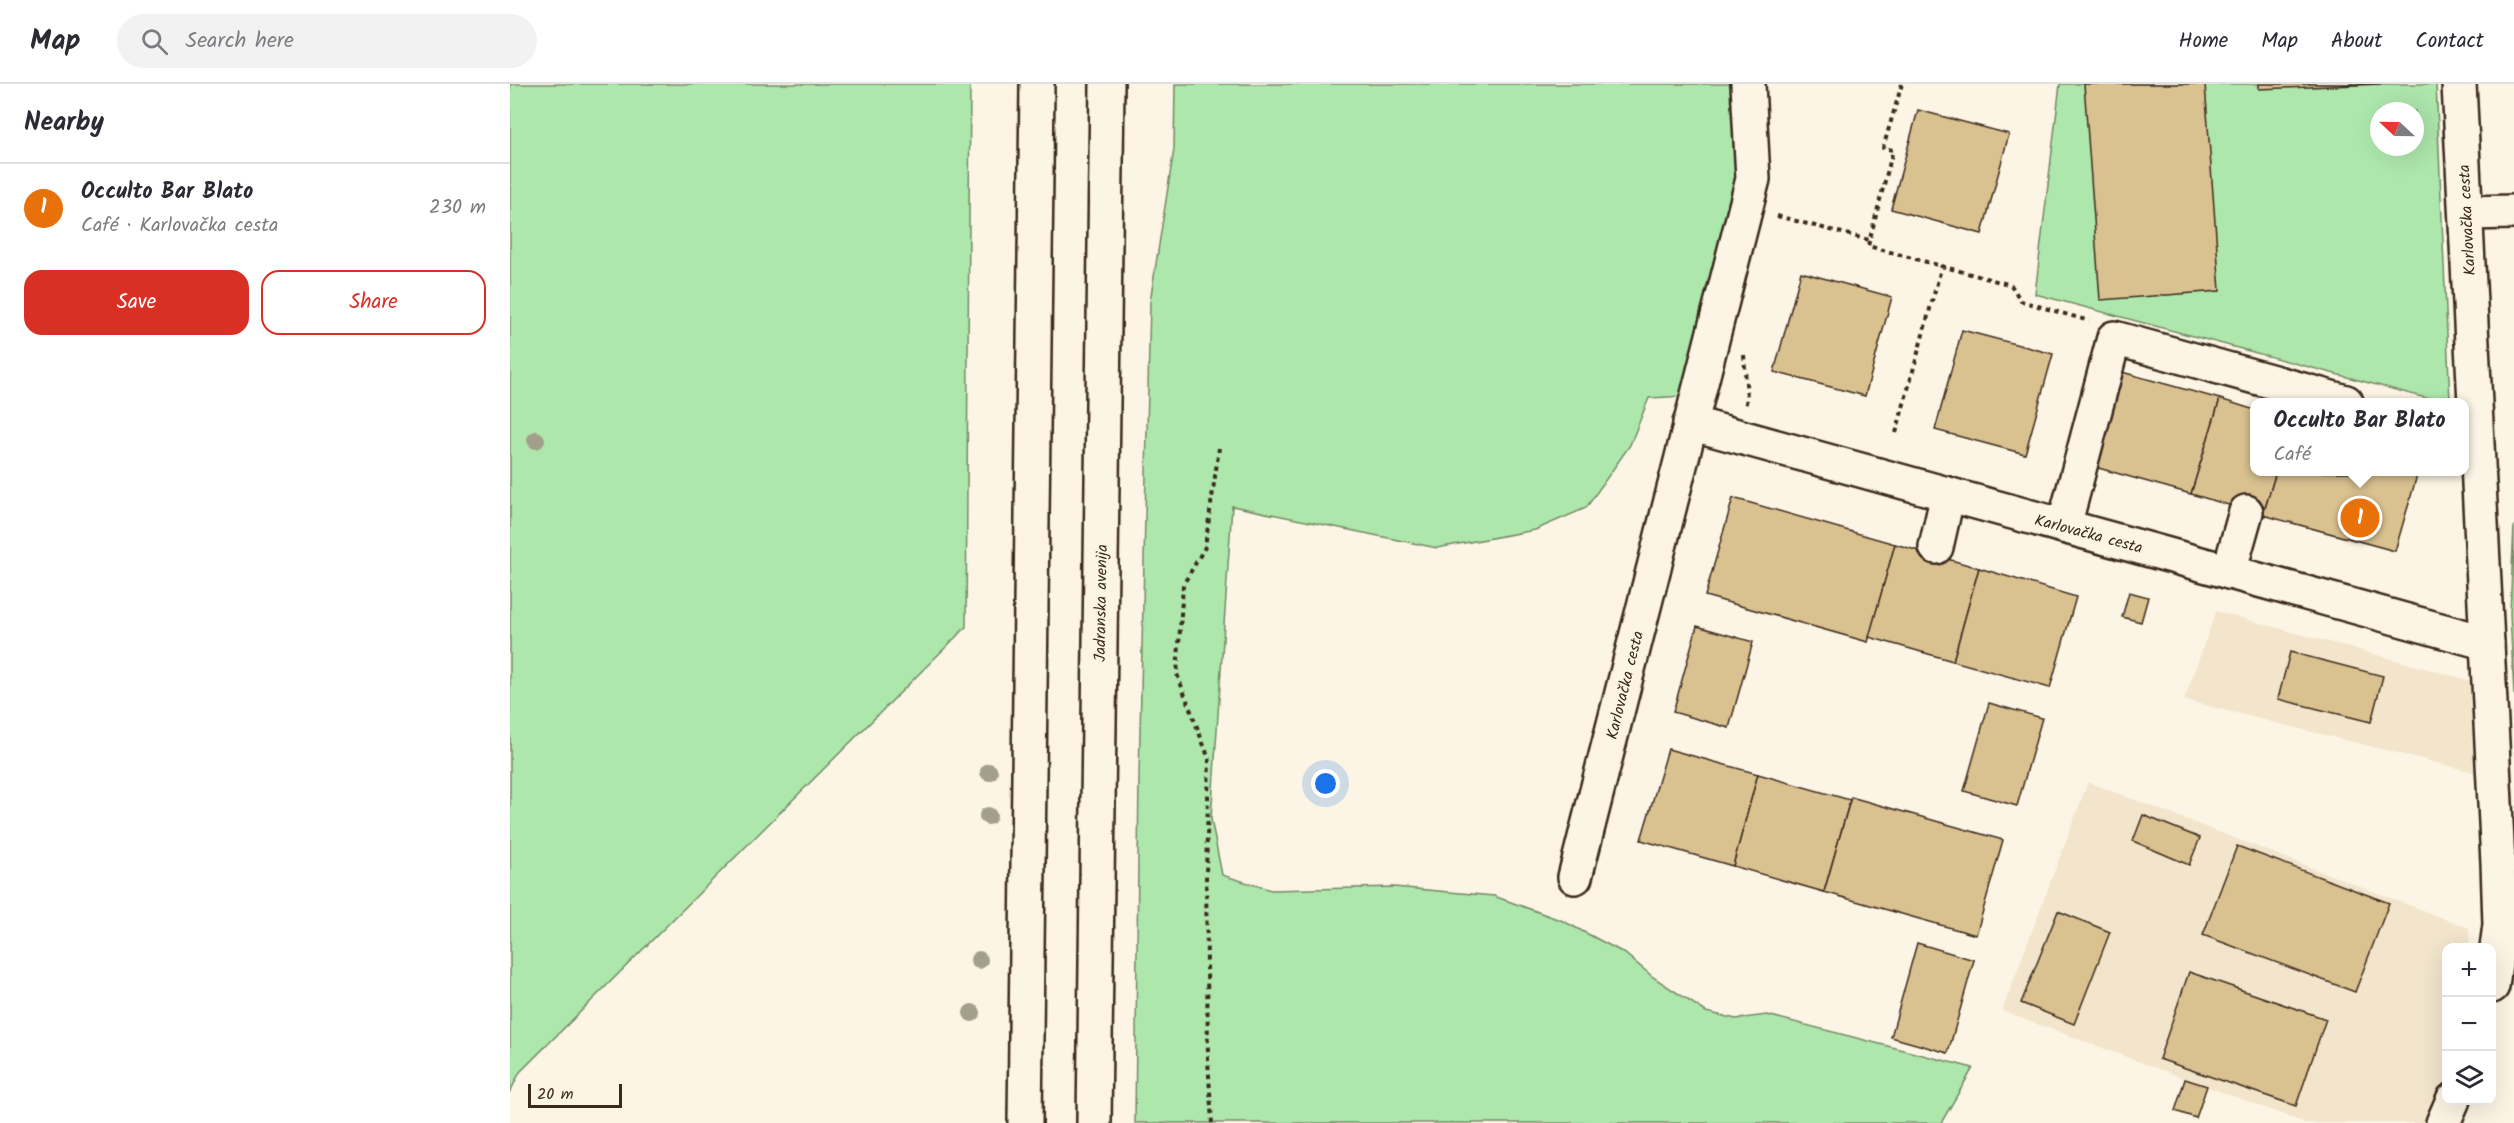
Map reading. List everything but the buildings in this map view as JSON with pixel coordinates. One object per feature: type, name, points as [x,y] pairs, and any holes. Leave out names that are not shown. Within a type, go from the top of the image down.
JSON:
[{"type":"street","points":[[1025,1123],[1037,84]]},
{"type":"street","name":"Jadranska avenija","points":[[1094,1123],[1107,84]]},
{"type":"street","name":"Karlovačka cesta","points":[[1575,877],[1753,178],[1748,84]]},
{"type":"street","name":"Karlovačka cesta","points":[[2459,84],[2487,643],[2502,722],[2500,925],[2496,956]]},
{"type":"street","points":[[2466,213],[2514,212]]},
{"type":"street","points":[[2064,526],[2114,338],[2332,398]]},
{"type":"street","name":"Karlovačka cesta","points":[[1690,423],[2487,643]]},
{"type":"street","points":[[1936,547],[1948,494]]},
{"type":"street","points":[[2229,572],[2246,512]]},
{"type":"street","points":[[2443,1123],[2451,1105]]},
{"type":"path","points":[[1902,84],[1883,148],[1893,150],[1868,246],[2011,285],[2021,301],[2092,322],[2114,338]]},
{"type":"path","points":[[1746,208],[1869,240]]},
{"type":"path","points":[[1896,434],[1942,265]]},
{"type":"path","points":[[1212,1123],[1208,1060],[1206,874],[1209,759],[1177,674],[1183,585],[1205,547],[1219,448]]},
{"type":"shaded area","points":[[2216,611],[2472,681],[2477,773],[2184,700]]},
{"type":"shaded area","points":[[2088,782],[2469,928],[2470,943],[2442,943],[2442,1089],[2428,1123],[2305,1123],[2002,1011]]},
{"type":"green space","points":[[510,84],[970,84],[966,627],[520,1072],[510,1092]]},
{"type":"green space","points":[[1175,84],[1736,84],[1740,132],[1733,201],[1686,396],[1649,398],[1630,445],[1586,508],[1535,530],[1437,548],[1232,506],[1211,819],[1222,875],[1271,890],[1394,887],[1494,896],[1563,921],[1624,953],[1653,977],[1706,1012],[1736,1019],[1767,1015],[1973,1068],[1941,1123],[1135,1123],[1139,776],[1150,302],[1174,149]]},
{"type":"green space","points":[[2060,84],[2436,84],[2450,398],[2426,398],[2035,294]]},
{"type":"green space","points":[[2514,525],[2514,695],[2510,613]]},
{"type":"place","name":"Occulto Bar Blato","points":[[2360,518]]}]
